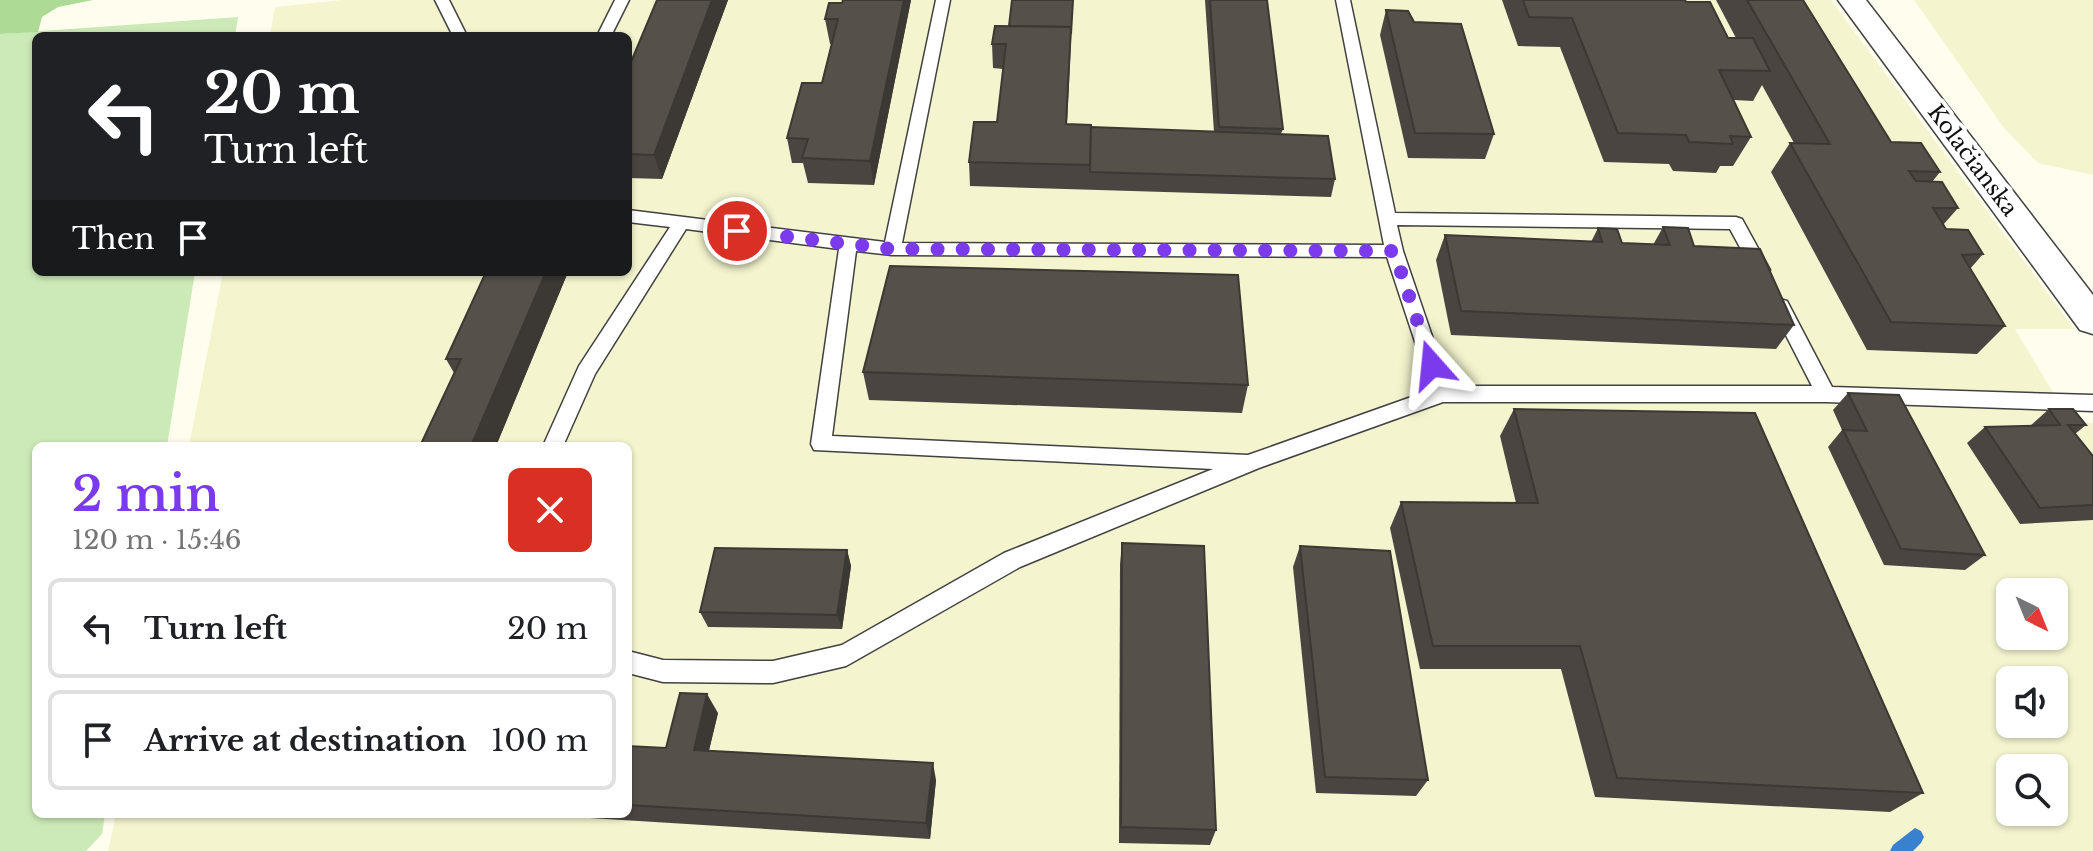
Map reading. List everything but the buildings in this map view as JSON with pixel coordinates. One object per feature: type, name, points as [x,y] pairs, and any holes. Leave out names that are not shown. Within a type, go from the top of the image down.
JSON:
[{"type":"street","name":"Kolačianska","points":[[1852,0],[2093,321]]},
{"type":"lane","points":[[442,0],[458,32]]},
{"type":"lane","points":[[606,32],[622,0]]},
{"type":"lane","points":[[892,249],[943,0]]},
{"type":"lane","points":[[1343,0],[1394,251],[1442,394]]},
{"type":"lane","points":[[632,217],[848,246],[892,249],[1394,251]]},
{"type":"lane","points":[[1387,219],[1736,223],[1826,394]]},
{"type":"lane","points":[[555,442],[586,371],[681,224]]},
{"type":"lane","points":[[848,246],[821,444],[1252,462]]},
{"type":"lane","points":[[632,663],[663,671],[773,672],[846,655],[1012,560],[1252,462],[1442,394],[1826,394],[2093,403]]},
{"type":"green space","points":[[0,0],[93,0],[58,7],[42,17],[38,32],[0,34]]},
{"type":"green space","points":[[342,0],[1831,0],[2074,329],[2015,329],[2069,419],[2093,423],[2093,851],[108,851],[115,818],[632,818],[632,442],[190,442],[222,276],[632,276],[632,32],[271,32],[275,7]]},
{"type":"green space","points":[[1914,0],[2093,0],[2093,175],[2038,163],[2004,128]]},
{"type":"green space","points":[[238,17],[236,32],[32,32],[32,276],[194,276],[168,442],[32,442],[32,818],[104,818],[102,834],[86,851],[0,851],[0,34]]},
{"type":"waterway","points":[[1899,851],[1915,837]]},
{"type":"route","points":[[737,231],[892,249],[1394,251],[1432,365]]}]
